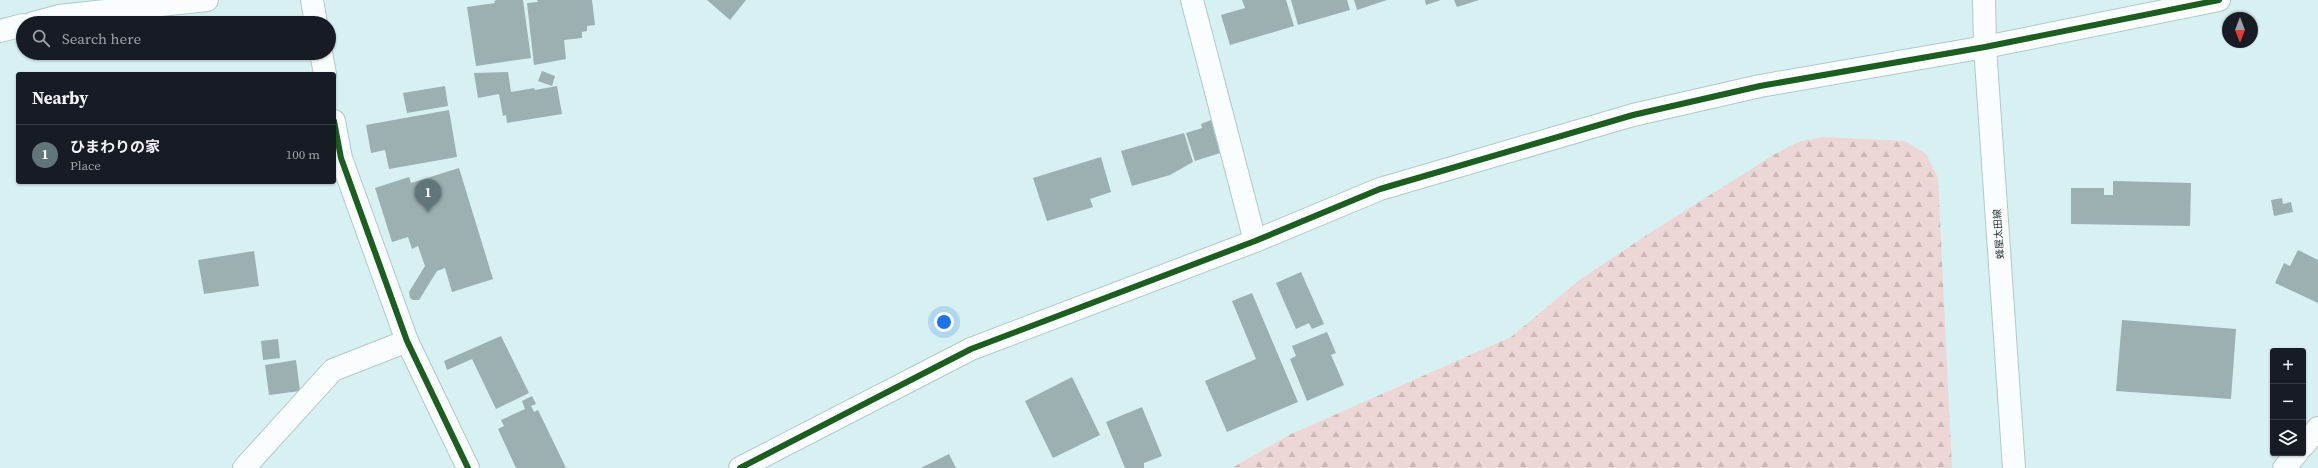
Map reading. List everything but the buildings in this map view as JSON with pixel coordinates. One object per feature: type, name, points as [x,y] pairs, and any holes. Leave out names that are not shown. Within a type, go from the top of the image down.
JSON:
[{"type":"street","points":[[59,16],[207,0]]},
{"type":"street","points":[[312,0],[315,16]]},
{"type":"street","points":[[1192,0],[1255,241]]},
{"type":"street","name":"蜂屋太田線","points":[[1984,0],[1985,47],[2014,468]]},
{"type":"street","points":[[740,468],[971,349],[1255,241],[1380,189],[1633,115],[1760,86],[1985,47],[2219,0]]},
{"type":"street","points":[[0,31],[16,27]]},
{"type":"street","points":[[322,60],[325,72]]},
{"type":"street","points":[[336,132],[341,158],[407,341],[468,468]]},
{"type":"street","points":[[244,468],[333,370],[407,341]]},
{"type":"street","points":[[2306,442],[2318,428]]},
{"type":"street","points":[[2284,468],[2294,456]]},
{"type":"green space","points":[[1823,137],[1905,141],[1926,154],[1938,178],[1952,468],[1232,468],[1289,435],[1511,337],[1578,281],[1653,231],[1775,154],[1798,142]]},
{"type":"cycle path","points":[[740,468],[971,349],[1255,241],[1380,189],[1633,115],[1760,86],[1985,47],[2219,0]]},
{"type":"cycle path","points":[[336,132],[341,158],[407,341],[468,468]]},
{"type":"place","name":"ひまわりの家","points":[[428,212]]}]
